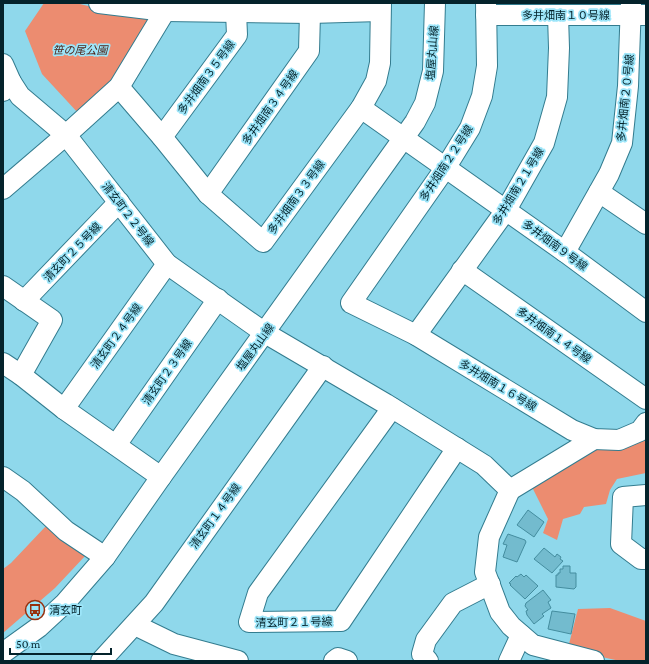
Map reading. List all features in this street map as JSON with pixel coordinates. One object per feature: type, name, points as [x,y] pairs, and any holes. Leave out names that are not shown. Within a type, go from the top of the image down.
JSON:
[{"type":"street","points":[[99,3],[165,11],[310,12],[380,7]]},
{"type":"street","name":"塩屋丸山線","points":[[3,653],[39,627],[65,603],[105,557],[161,476],[415,122],[425,103],[431,82],[434,53],[435,3]]},
{"type":"street","name":"多井畑南３３号線","points":[[119,87],[208,194],[263,242],[361,108],[376,81],[380,63],[380,7]]},
{"type":"street","name":"多井畑南１０号線","points":[[486,9],[558,15],[636,11]]},
{"type":"street","name":"多井畑南２２号線","points":[[350,303],[446,168],[470,128],[482,96],[487,66],[486,9]]},
{"type":"street","points":[[3,189],[119,87],[165,11]]},
{"type":"street","name":"多井畑南２０号線","points":[[565,252],[609,174],[622,143],[637,86],[636,11]]},
{"type":"street","name":"多井畑南３５号線","points":[[162,137],[237,35],[236,12]]},
{"type":"street","name":"多井畑南３４号線","points":[[208,194],[309,50],[310,12]]},
{"type":"street","name":"多井畑南２１号線","points":[[416,335],[506,210],[544,143],[557,97],[559,48],[558,15]]},
{"type":"street","name":"清玄町２２号線","points":[[3,64],[7,86],[66,135],[167,264],[265,333],[323,366],[484,465],[510,490]]},
{"type":"street","name":"多井畑南９号線","points":[[361,108],[565,252],[646,312]]},
{"type":"street","points":[[599,192],[646,224]]},
{"type":"street","name":"清玄町２５号線","points":[[24,301],[119,202]]},
{"type":"street","name":"清玄町２４号線","points":[[64,409],[167,264]]},
{"type":"street","name":"多井畑南１４号線","points":[[462,270],[646,399]]},
{"type":"street","points":[[3,286],[52,320],[21,375]]},
{"type":"street","name":"清玄町２３号線","points":[[116,445],[218,299]]},
{"type":"street","name":"多井畑南１６号線","points":[[350,303],[416,335],[572,430],[594,439],[619,440],[640,431],[646,423]]},
{"type":"street","points":[[3,363],[21,375],[64,409],[161,476]]},
{"type":"street","name":"清玄町１４号線","points":[[101,661],[154,603],[323,366]]},
{"type":"street","name":"清玄町２１号線","points":[[392,408],[258,594],[249,622],[341,621],[457,448]]},
{"type":"street","points":[[585,660],[533,645],[521,635],[511,626],[500,612],[485,572],[489,537],[510,490],[594,439]]},
{"type":"street","points":[[3,477],[22,491],[66,531],[105,557]]},
{"type":"street","points":[[646,495],[623,497],[621,544],[641,559],[646,559]]},
{"type":"street","points":[[428,661],[422,654],[426,640],[453,603],[490,584]]},
{"type":"street","points":[[135,624],[174,644],[238,661]]},
{"type":"street","points":[[509,661],[521,635]]},
{"type":"street","points":[[334,661],[338,658],[347,661]]},
{"type":"green space","name":"笹の尾公園","points":[[44,3],[76,3],[116,13],[147,16],[152,24],[102,94],[79,114],[42,74],[25,31]]},
{"type":"green space","points":[[646,439],[646,473],[617,479],[610,490],[606,504],[584,507],[580,514],[563,519],[557,540],[543,533],[548,519],[532,487],[596,447],[624,448]]},
{"type":"green space","points":[[46,526],[86,555],[55,588],[3,633],[3,569],[11,563]]},
{"type":"green space","points":[[610,608],[646,621],[646,661],[620,661],[602,657],[569,644],[578,609]]},
{"type":"building","points":[[528,510],[544,522],[534,537],[517,525]]},
{"type":"building","points":[[508,534],[525,540],[526,542],[517,562],[503,557],[507,545],[503,544]]},
{"type":"building","points":[[544,548],[555,557],[557,554],[563,561],[552,573],[534,559]]},
{"type":"building","points":[[563,566],[570,566],[570,573],[576,573],[576,587],[574,589],[556,587],[556,575],[560,573],[560,569],[563,569]]},
{"type":"building","points":[[521,574],[524,577],[526,575],[538,586],[525,599],[509,583],[516,576],[517,577]]},
{"type":"building","points":[[543,590],[551,600],[548,602],[551,608],[542,614],[544,616],[534,624],[527,615],[526,611],[528,610],[525,606],[526,603]]},
{"type":"building","points":[[552,611],[575,614],[571,634],[548,629]]},
{"type":"place","name":"清玄町","points":[[35,610]]}]
